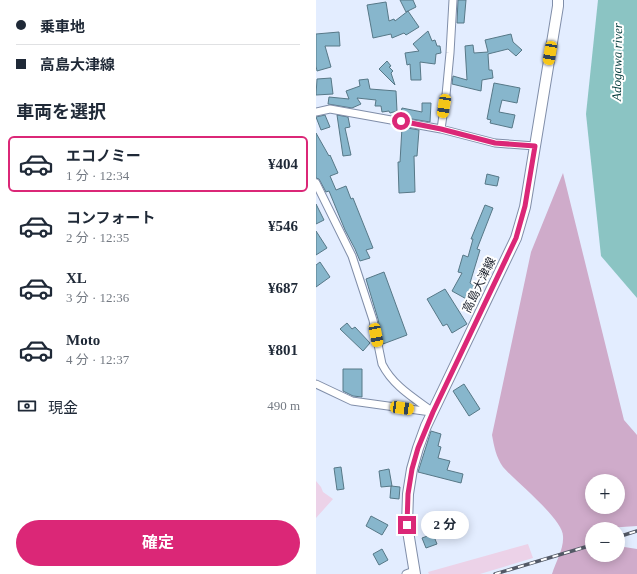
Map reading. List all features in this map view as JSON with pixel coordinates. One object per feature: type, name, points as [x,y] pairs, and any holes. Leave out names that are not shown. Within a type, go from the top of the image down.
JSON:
[{"type":"main road","name":"高島大津線","points":[[412,573],[407,525],[408,494],[412,469],[418,448],[433,412],[516,238],[525,206],[558,0]]},
{"type":"street","points":[[441,129],[450,60],[453,0]]},
{"type":"street","points":[[316,112],[330,109],[441,129],[495,143],[535,146]]},
{"type":"street","points":[[316,183],[352,256],[373,320],[382,364],[385,370],[399,388],[433,412]]},
{"type":"street","points":[[316,384],[352,401],[433,412]]},
{"type":"shaded area","points":[[563,173],[624,420],[637,435],[637,526],[625,527],[625,522],[585,522],[585,562],[625,562],[625,547],[637,549],[637,574],[552,574],[563,541],[561,529],[538,500],[503,467],[496,451],[492,435],[531,252]]},
{"type":"shaded area","points":[[316,481],[323,492],[333,499],[316,518]]},
{"type":"shaded area","points":[[528,544],[533,558],[480,574],[429,574],[428,572]]},
{"type":"water","name":"Adogawa river","points":[[598,0],[637,0],[637,298],[601,256],[586,114]]},
{"type":"building","points":[[400,0],[413,0],[416,7],[406,12]]},
{"type":"building","points":[[458,0],[466,0],[464,23],[457,23]]},
{"type":"building","points":[[386,2],[389,21],[394,19],[395,21],[408,11],[419,27],[406,35],[404,33],[392,38],[391,34],[373,38],[367,5]]},
{"type":"building","points":[[428,31],[432,41],[435,40],[437,46],[440,46],[441,53],[436,54],[435,64],[420,62],[421,80],[411,80],[410,64],[407,65],[405,53],[419,51],[413,44]]},
{"type":"building","points":[[339,32],[340,46],[325,46],[331,67],[317,71],[316,34]]},
{"type":"building","points":[[511,34],[513,42],[522,50],[516,56],[508,49],[488,54],[489,70],[492,70],[493,78],[482,80],[481,91],[452,84],[453,76],[467,80],[465,46],[473,45],[474,53],[488,52],[485,40]]},
{"type":"building","points":[[387,61],[391,66],[389,67],[393,71],[391,73],[395,85],[379,69]]},
{"type":"building","points":[[331,78],[333,94],[316,95],[317,79]]},
{"type":"building","points":[[368,79],[370,89],[396,91],[397,111],[390,113],[389,111],[382,112],[381,106],[375,106],[376,100],[357,98],[361,104],[352,108],[328,104],[329,97],[349,99],[346,91],[360,86],[359,80]]},
{"type":"building","points":[[494,83],[520,88],[517,103],[502,100],[499,112],[515,115],[512,128],[490,123],[491,120],[487,119]]},
{"type":"building","points":[[422,103],[431,103],[430,122],[400,117],[402,108],[422,112]]},
{"type":"building","points":[[325,115],[330,127],[321,130],[316,117]]},
{"type":"building","points":[[337,115],[348,117],[350,127],[345,128],[351,155],[343,156]]},
{"type":"building","points":[[402,127],[419,130],[417,156],[414,156],[415,192],[399,193],[398,162],[400,162]]},
{"type":"building","points":[[316,133],[329,156],[330,155],[338,173],[330,176],[336,190],[346,186],[351,199],[353,198],[373,248],[366,250],[370,258],[360,261],[329,191],[326,192],[319,179],[316,178]]},
{"type":"building","points":[[487,174],[499,177],[497,186],[485,184]]},
{"type":"building","points":[[316,204],[324,220],[316,224]]},
{"type":"building","points":[[485,205],[493,208],[477,249],[480,250],[470,283],[478,288],[470,301],[452,291],[462,273],[458,272],[463,255],[468,257],[473,239],[471,239]]},
{"type":"building","points":[[316,231],[327,248],[316,255]]},
{"type":"building","points":[[320,262],[330,277],[316,287],[316,265]]},
{"type":"building","points":[[384,272],[407,335],[383,344],[378,319],[366,279]]},
{"type":"building","points":[[445,289],[467,324],[452,333],[447,324],[443,326],[427,299]]},
{"type":"building","points":[[347,323],[352,329],[355,327],[370,343],[363,351],[340,329]]},
{"type":"building","points":[[343,369],[362,369],[362,397],[353,396],[343,391]]},
{"type":"building","points":[[464,384],[480,409],[469,416],[453,391]]},
{"type":"building","points":[[431,431],[441,434],[438,446],[441,447],[438,458],[450,461],[447,470],[463,474],[461,483],[418,472]]},
{"type":"building","points":[[341,467],[344,489],[337,490],[334,468]]},
{"type":"building","points":[[389,469],[392,486],[381,487],[379,471]]},
{"type":"building","points":[[391,486],[400,487],[399,499],[390,498]]},
{"type":"building","points":[[371,516],[388,525],[382,535],[366,526]]},
{"type":"building","points":[[433,534],[437,544],[426,548],[422,538]]},
{"type":"building","points":[[382,549],[388,560],[379,565],[373,554]]},
{"type":"railway","points":[[625,535],[637,531]]},
{"type":"railway","points":[[495,574],[585,547]]},
{"type":"route","points":[[401,121],[441,129],[495,143],[535,146],[525,206],[516,238],[426,426],[418,448],[412,469],[408,494],[407,525]]}]
